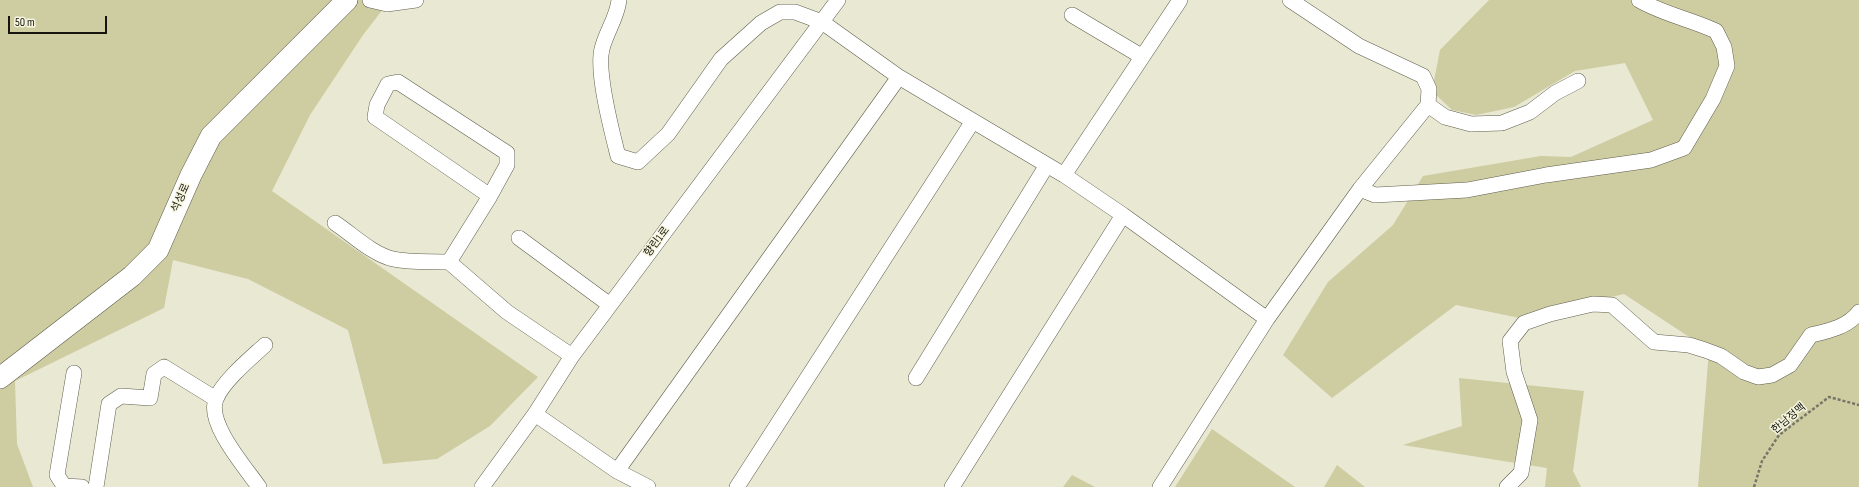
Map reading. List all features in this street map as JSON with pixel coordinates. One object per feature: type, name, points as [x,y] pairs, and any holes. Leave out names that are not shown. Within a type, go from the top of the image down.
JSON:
[{"type":"street","name":"석성로","points":[[0,378],[132,276],[158,250],[191,175],[211,136],[347,0]]},
{"type":"street","points":[[370,0],[388,4],[416,0]]},
{"type":"street","points":[[620,0],[618,11],[601,50],[602,74],[618,156],[638,162],[668,134],[721,59],[761,23],[777,6],[822,22],[899,77],[1064,175],[1123,215],[1267,319]]},
{"type":"street","name":"향린1로","points":[[482,487],[536,414],[572,356],[838,0]]},
{"type":"street","points":[[1064,175],[1141,56],[1180,0]]},
{"type":"street","points":[[1160,487],[1267,319],[1360,189],[1428,105],[1430,89],[1423,76],[1359,46],[1290,0]]},
{"type":"street","points":[[1360,189],[1375,195],[1467,190],[1546,174],[1650,160],[1684,148],[1713,99],[1727,66],[1724,47],[1716,30],[1657,10],[1639,0]]},
{"type":"street","points":[[1072,15],[1141,56]]},
{"type":"street","points":[[617,471],[899,77]]},
{"type":"street","points":[[449,262],[490,196],[507,165],[507,153],[398,82],[388,84],[377,105],[375,117],[490,196]]},
{"type":"street","points":[[1428,105],[1444,118],[1471,124],[1502,123],[1530,112],[1555,93],[1578,82]]},
{"type":"street","points":[[737,487],[973,121]]},
{"type":"street","points":[[916,378],[1047,165]]},
{"type":"street","points":[[952,487],[1123,215]]},
{"type":"street","points":[[335,223],[380,254],[409,261],[449,262],[507,312],[572,356]]},
{"type":"street","points":[[519,238],[610,305]]},
{"type":"street","points":[[1507,487],[1521,473],[1530,420],[1514,372],[1510,341],[1524,324],[1550,314],[1594,304],[1612,305],[1654,342],[1689,345],[1705,350],[1721,356],[1744,372],[1758,377],[1772,376],[1790,365],[1811,335],[1834,329],[1854,318],[1859,312]]},
{"type":"street","points":[[259,487],[220,432],[214,406],[216,399],[236,371],[265,345]]},
{"type":"street","points":[[96,487],[109,404],[121,396],[150,398],[154,374],[164,368],[216,399]]},
{"type":"street","points":[[74,373],[57,475],[64,486],[82,487]]},
{"type":"street","points":[[536,414],[617,471],[648,487]]},
{"type":"path","name":"한남정맥","points":[[1754,487],[1762,461],[1778,435],[1829,397],[1859,405]]},
{"type":"shaded area","points":[[0,0],[382,0],[387,4],[363,35],[310,115],[272,191],[538,377],[490,426],[437,459],[383,464],[348,330],[248,279],[173,260],[164,308],[15,381],[17,444],[33,487],[0,487]]},
{"type":"shaded area","points":[[1489,0],[1859,0],[1859,487],[1698,487],[1709,350],[1624,294],[1520,318],[1456,305],[1332,398],[1283,355],[1328,282],[1393,225],[1423,176],[1541,156],[1571,157],[1653,120],[1625,63],[1575,71],[1514,107],[1476,115],[1452,110],[1432,91],[1440,50]]},
{"type":"shaded area","points":[[1459,378],[1584,391],[1573,471],[1581,487],[1545,487],[1547,468],[1403,445],[1462,426]]},
{"type":"shaded area","points":[[1212,429],[1295,487],[1175,487]]},
{"type":"shaded area","points":[[1337,465],[1365,487],[1324,487]]},
{"type":"shaded area","points":[[1072,475],[1095,487],[1063,487]]}]
